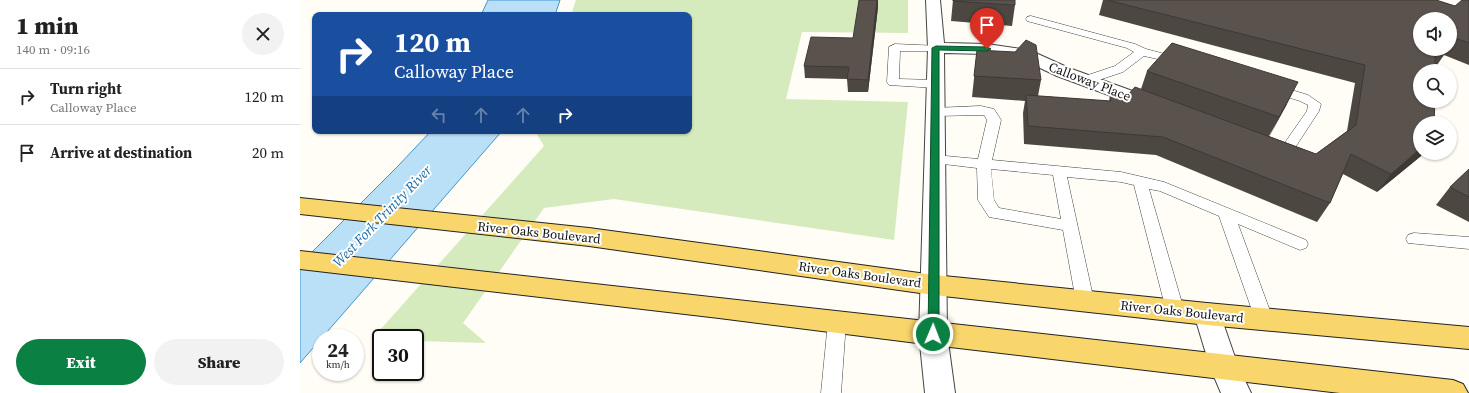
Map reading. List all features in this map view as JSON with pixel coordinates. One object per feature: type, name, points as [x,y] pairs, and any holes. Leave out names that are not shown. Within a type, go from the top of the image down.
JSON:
[{"type":"main road","name":"River Oaks Boulevard","points":[[300,206],[589,237],[934,285],[1207,314],[1469,338]]},
{"type":"main road","points":[[300,260],[556,288],[933,334],[1453,393]]},
{"type":"street","points":[[933,0],[936,48],[933,334],[940,393]]},
{"type":"street","name":"Calloway Place","points":[[936,48],[987,49],[1023,54],[1063,72],[1175,113]]},
{"type":"street","points":[[1207,314],[1224,367],[1236,393]]},
{"type":"lane","points":[[1031,19],[1131,46],[1142,52],[1193,65]]},
{"type":"lane","points":[[936,48],[895,47],[893,82],[936,84]]},
{"type":"lane","points":[[1086,80],[1119,69],[1142,52]]},
{"type":"lane","points":[[1260,85],[1304,98],[1315,104],[1313,111],[1277,151]]},
{"type":"lane","points":[[935,112],[981,110],[989,112],[994,120],[984,164],[986,200],[994,213],[1070,226]]},
{"type":"lane","points":[[935,159],[1121,177],[1140,181],[1164,187],[1300,244]]},
{"type":"lane","points":[[1059,171],[1085,301]]},
{"type":"lane","points":[[1140,181],[1175,310]]},
{"type":"lane","points":[[1226,213],[1264,319]]},
{"type":"lane","points":[[1414,239],[1469,243]]},
{"type":"lane","points":[[831,393],[837,322]]},
{"type":"green space","points":[[576,0],[908,0],[908,33],[802,32],[786,99],[908,102],[894,240],[614,199],[544,208],[463,323],[486,343],[424,341],[424,329],[381,329],[544,146],[537,134],[692,134],[692,12],[572,12]]},
{"type":"water","points":[[488,0],[560,0],[556,12],[482,12]]},
{"type":"water","name":"West Fork Trinity River","points":[[428,134],[499,134],[330,329],[312,329],[312,349],[300,363],[300,264]]},
{"type":"building","points":[[859,0],[877,0],[868,80],[847,79],[849,67],[804,66],[811,37],[853,38]]},
{"type":"building","points":[[1015,0],[1015,5],[953,1]]},
{"type":"building","points":[[1107,0],[1436,0],[1455,6],[1462,0],[1469,0],[1469,43],[1457,39],[1457,12],[1413,12],[1413,56],[1435,56],[1435,64],[1413,64],[1413,108],[1435,108],[1434,116],[1413,116],[1413,155],[1391,174],[1351,154],[1330,203],[1163,137],[1028,126],[1026,95],[1111,101],[1110,97],[1125,98],[1135,87],[1316,154],[1356,125],[1365,65]]},
{"type":"building","points":[[1026,40],[1036,45],[1041,80],[974,76],[977,50],[1015,52]]},
{"type":"building","points":[[1172,43],[1298,82],[1279,117],[1147,71]]},
{"type":"building","points":[[1469,169],[1469,197],[1450,187]]},
{"type":"route","points":[[933,334],[936,48],[987,49]]}]
